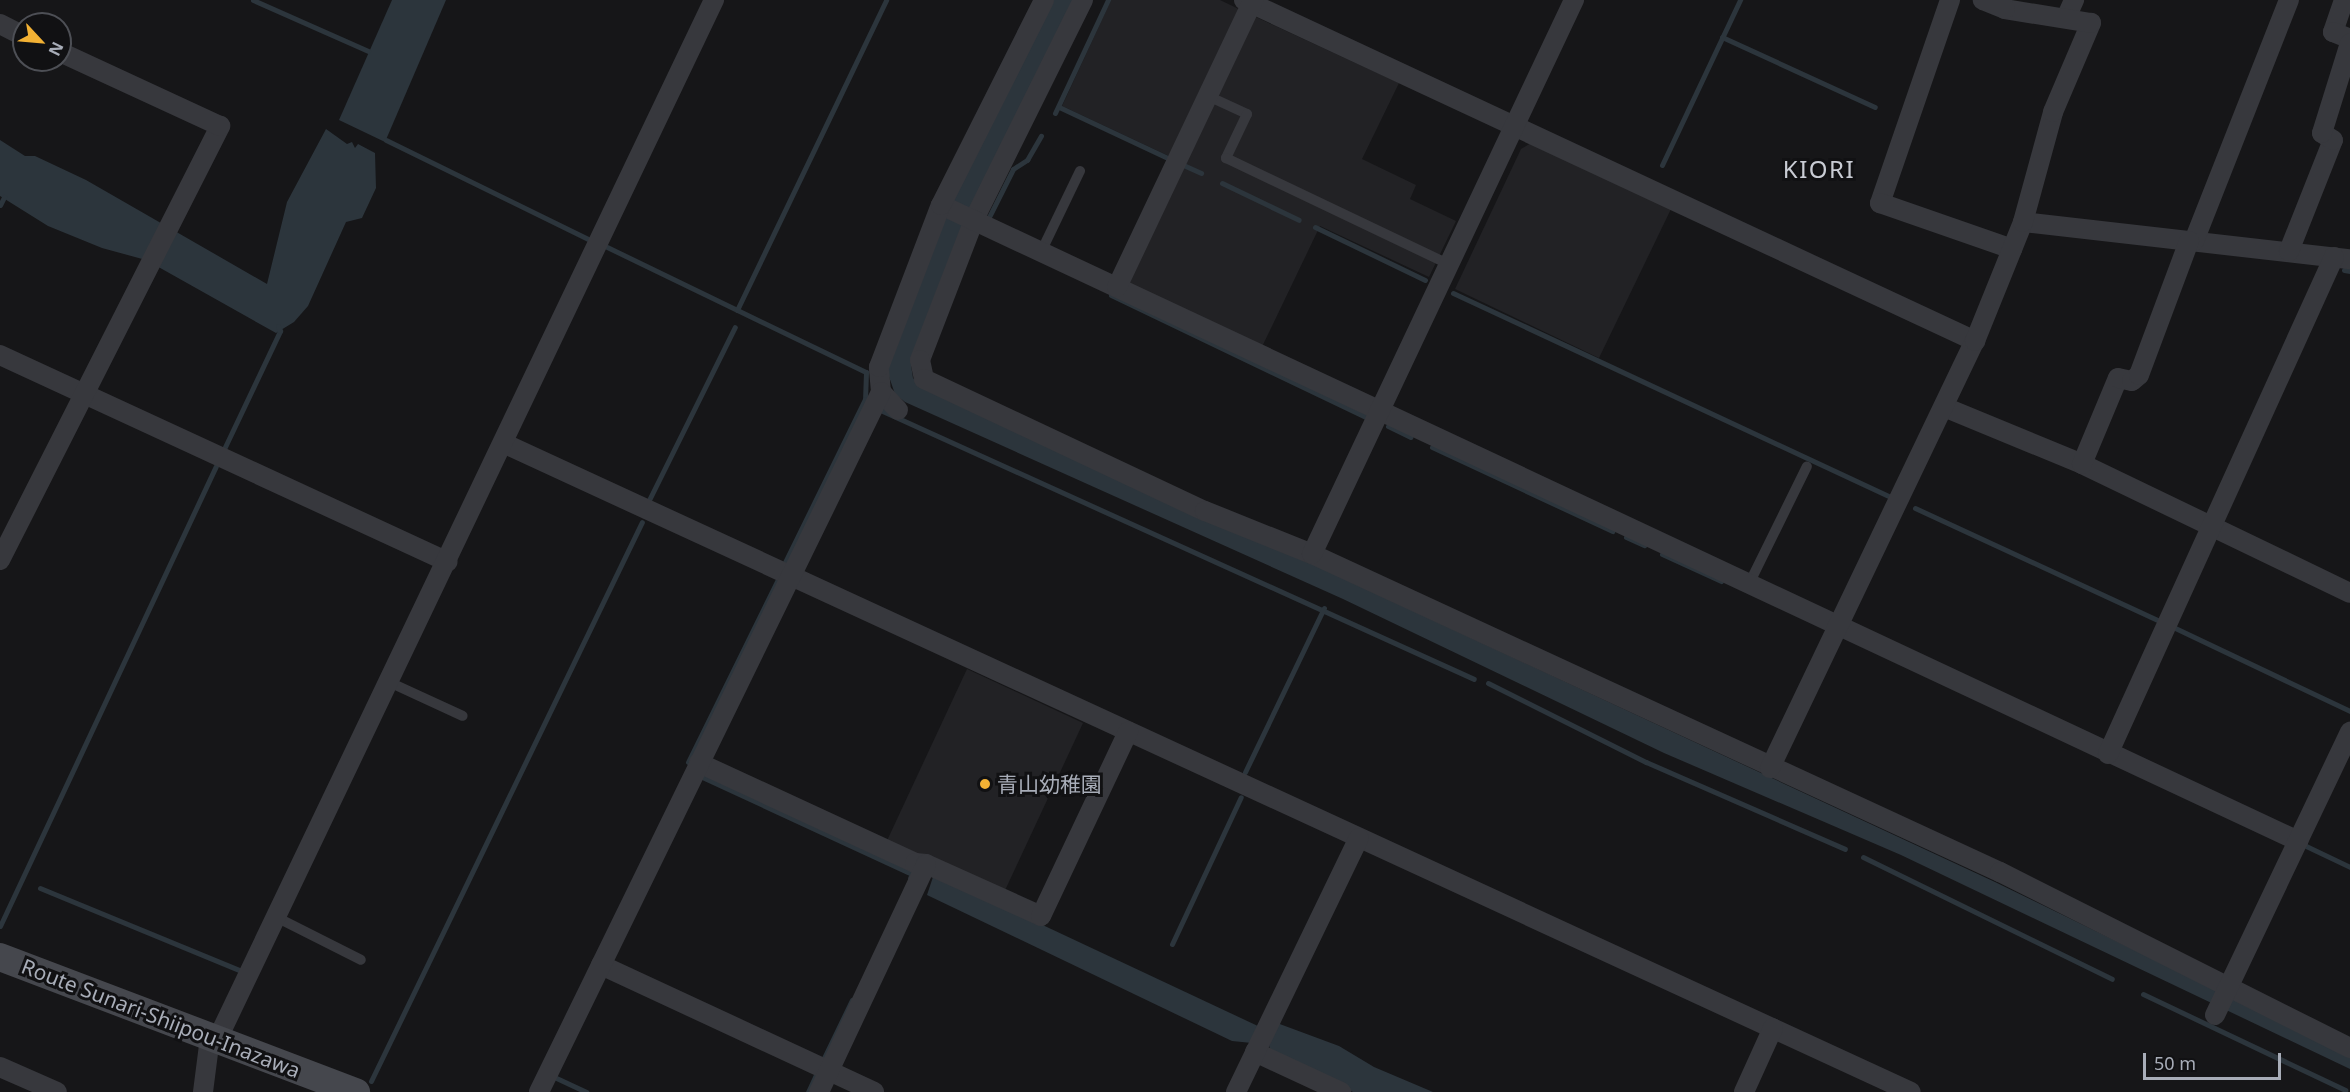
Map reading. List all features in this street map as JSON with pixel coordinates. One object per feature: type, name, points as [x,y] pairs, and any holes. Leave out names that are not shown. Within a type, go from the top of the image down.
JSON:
[{"type":"main road","name":"Route Sunari-Shiipou-Inazawa","points":[[0,957],[356,1092]]},
{"type":"street","points":[[203,1092],[214,1039],[276,917],[447,562],[714,0]]},
{"type":"street","points":[[539,1092],[880,392],[879,367],[944,206],[1044,0]]},
{"type":"street","points":[[1083,0],[972,219],[920,360],[924,379],[1205,511],[1312,554],[1770,768],[2000,872],[2350,1048]]},
{"type":"street","points":[[1312,554],[1574,0]]},
{"type":"street","points":[[1950,0],[1880,203],[2012,249]]},
{"type":"street","points":[[1770,768],[1975,340],[2023,222],[2054,112],[2091,23],[2070,9],[2005,9],[1983,0]]},
{"type":"street","points":[[2082,464],[2118,378],[2132,381],[2139,375],[2289,0]]},
{"type":"street","points":[[2289,251],[2332,140],[2322,133],[2350,41],[2333,32],[2344,0]]},
{"type":"street","points":[[1117,287],[1208,96],[1249,1],[1975,340]]},
{"type":"street","points":[[0,560],[220,126],[72,58]]},
{"type":"street","points":[[944,206],[2298,841]]},
{"type":"street","points":[[2023,222],[2342,258],[2211,526],[2108,753]]},
{"type":"street","points":[[0,355],[447,562]]},
{"type":"street","points":[[880,392],[898,410]]},
{"type":"street","points":[[1944,407],[2082,464],[2350,593]]},
{"type":"street","points":[[503,443],[1911,1092]]},
{"type":"street","points":[[699,763],[915,863],[926,864],[1041,916],[1128,732]]},
{"type":"street","points":[[2216,1011],[2350,732]]},
{"type":"street","points":[[1236,1092],[1359,838]]},
{"type":"street","points":[[819,1092],[926,864]]},
{"type":"street","points":[[601,965],[874,1092]]},
{"type":"street","points":[[1744,1092],[1773,1029]]},
{"type":"street","points":[[1255,1052],[1339,1092]]},
{"type":"street","points":[[0,1067],[57,1092]]},
{"type":"lane","points":[[1208,96],[1247,114],[1226,158],[1450,265]]},
{"type":"lane","points":[[1041,252],[1080,171]]},
{"type":"lane","points":[[1749,584],[1807,466]]},
{"type":"lane","points":[[389,681],[463,717]]},
{"type":"lane","points":[[276,917],[361,960]]},
{"type":"shaded area","points":[[392,0],[446,0],[385,142],[339,120]]},
{"type":"shaded area","points":[[1052,0],[1075,0],[958,239],[911,365],[913,378],[922,388],[1201,518],[1308,562],[1995,882],[2350,1055],[2350,1069],[1901,855],[1664,753],[1343,599],[905,402],[895,394],[886,368],[942,219]]},
{"type":"shaded area","points":[[1111,0],[1220,0],[1243,11],[1173,158],[1062,106]]},
{"type":"shaded area","points":[[1256,17],[1399,83],[1362,159],[1416,185],[1410,199],[1456,221],[1429,277],[1320,226],[1260,351],[1126,288],[1248,20]]},
{"type":"shaded area","points":[[326,129],[347,144],[352,142],[355,148],[358,144],[375,153],[376,188],[362,218],[346,222],[308,306],[294,322],[276,333],[146,260],[102,248],[48,226],[0,196],[0,140],[25,156],[35,156],[86,180],[267,284],[287,202]]},
{"type":"shaded area","points":[[1531,143],[1671,209],[1599,358],[1455,289],[1521,149]]},
{"type":"shaded area","name":"青山幼稚園","points":[[967,669],[1083,723],[1001,898],[885,844]]},
{"type":"shaded area","points":[[934,874],[1260,1027],[1252,1043],[1232,1041],[927,895]]},
{"type":"shaded area","points":[[1277,1023],[1339,1046],[1374,1067],[1433,1092],[1353,1092],[1274,1055],[1269,1046]]},
{"type":"waterway","points":[[253,0],[368,51]]},
{"type":"waterway","points":[[737,310],[886,0]]},
{"type":"waterway","points":[[1055,113],[1108,0]]},
{"type":"waterway","points":[[1662,165],[1740,0]]},
{"type":"waterway","points":[[1722,37],[1875,107]]},
{"type":"waterway","points":[[1059,107],[1168,158]]},
{"type":"waterway","points":[[987,221],[1013,169],[1027,160],[1041,136]]},
{"type":"waterway","points":[[386,140],[592,241]]},
{"type":"waterway","points":[[1181,164],[1201,173]]},
{"type":"waterway","points":[[1222,183],[1299,220]]},
{"type":"waterway","points":[[0,205],[4,197]]},
{"type":"waterway","points":[[1315,227],[1425,280]]},
{"type":"waterway","points":[[607,247],[866,372],[865,399],[785,562]]},
{"type":"waterway","points":[[2344,270],[2350,271]]},
{"type":"waterway","points":[[1453,293],[1894,499]]},
{"type":"waterway","points":[[1111,295],[1366,417]]},
{"type":"waterway","points":[[224,449],[280,331],[278,326]]},
{"type":"waterway","points":[[649,500],[735,327]]},
{"type":"waterway","points":[[878,409],[1474,679]]},
{"type":"waterway","points":[[1388,426],[1411,437]]},
{"type":"waterway","points":[[1432,447],[1612,531]]},
{"type":"waterway","points":[[0,926],[216,466]]},
{"type":"waterway","points":[[1915,508],[2160,621],[2162,618]]},
{"type":"waterway","points":[[371,1081],[642,522]]},
{"type":"waterway","points":[[1626,537],[1644,545]]},
{"type":"waterway","points":[[1662,554],[1721,581]]},
{"type":"waterway","points":[[688,762],[777,581]]},
{"type":"waterway","points":[[1245,772],[1324,608]]},
{"type":"waterway","points":[[2173,627],[2350,711]]},
{"type":"waterway","points":[[1488,683],[1646,762],[1845,849]]},
{"type":"waterway","points":[[700,776],[912,874],[910,878]]},
{"type":"waterway","points":[[1172,944],[1241,797]]},
{"type":"waterway","points":[[2306,846],[2350,867]]},
{"type":"waterway","points":[[1863,857],[2112,979]]},
{"type":"waterway","points":[[40,888],[239,970]]},
{"type":"waterway","points":[[2143,994],[2345,1090]]},
{"type":"waterway","points":[[822,1062],[852,1000]]},
{"type":"waterway","points":[[808,1092],[818,1071]]},
{"type":"waterway","points":[[552,1076],[586,1092]]},
{"type":"place","name":"青山幼稚園","points":[[985,784]]},
{"type":"district","name":"KIORI","points":[[1819,169]]}]
